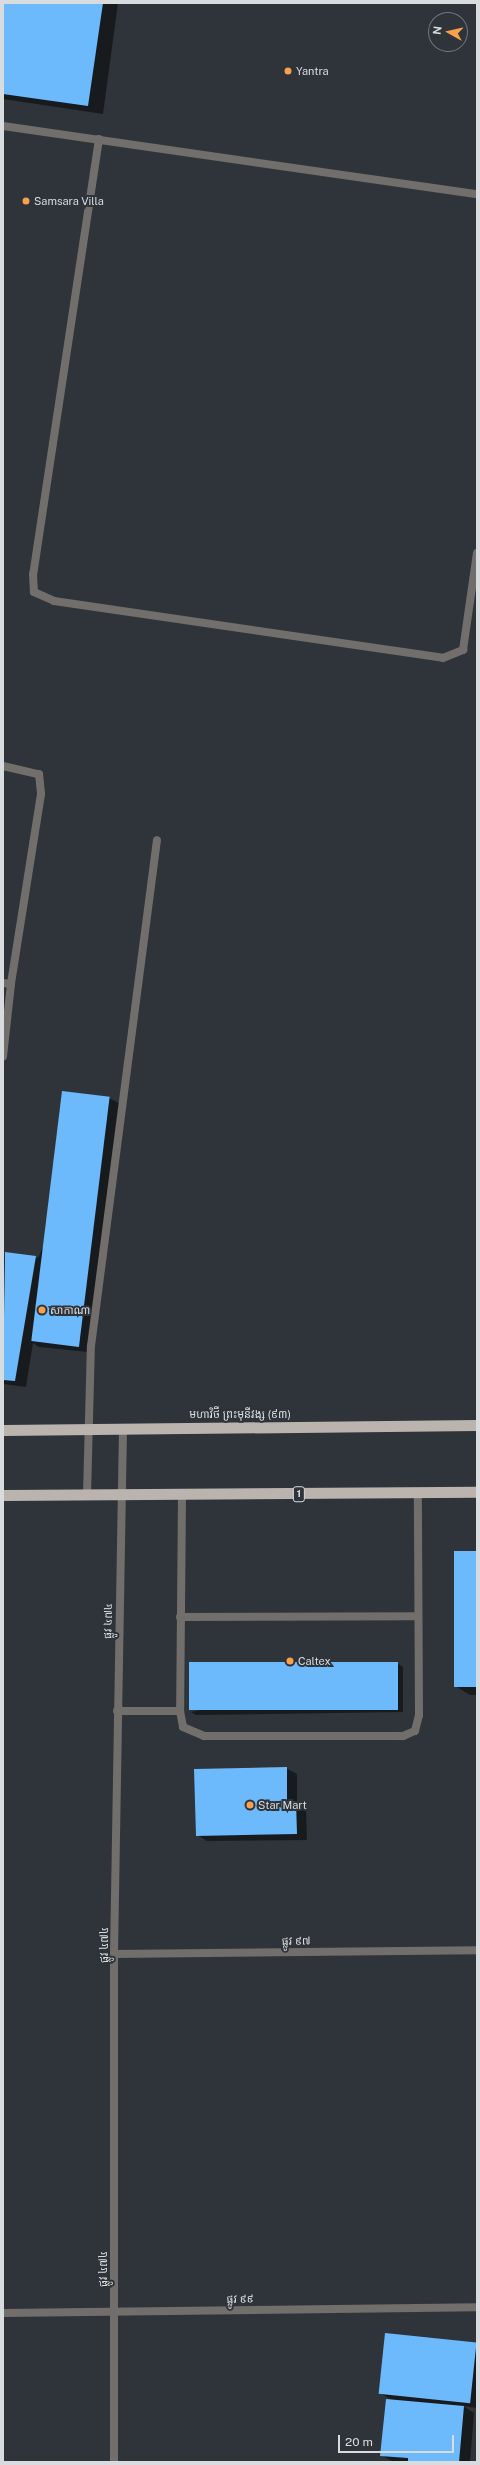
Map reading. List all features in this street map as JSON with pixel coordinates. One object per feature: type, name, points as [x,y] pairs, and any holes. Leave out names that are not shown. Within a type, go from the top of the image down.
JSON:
[{"type":"highway","name":"មហាវិថី ព្រះមុនីវង្ស (៩៣)","points":[[3,1430],[477,1426]]},
{"type":"highway","name":"1","points":[[3,1495],[121,1496],[477,1492]]},
{"type":"street","points":[[3,126],[477,194]]},
{"type":"street","points":[[99,139],[33,574],[34,592],[54,601],[443,658],[463,650],[477,554]]},
{"type":"street","points":[[3,766],[39,774],[41,794],[7,984],[3,1057]]},
{"type":"street","points":[[87,1495],[87,1430],[91,1346],[157,840]]},
{"type":"street","name":"ផ្លូវ ៤៧៤","points":[[114,2462],[114,1954],[122,1428]]},
{"type":"street","points":[[182,1495],[180,1711],[183,1727],[204,1736],[403,1736],[415,1730],[419,1715],[418,1493]]},
{"type":"street","points":[[180,1617],[418,1616]]},
{"type":"street","points":[[117,1711],[180,1711]]},
{"type":"street","name":"ផ្លូវ ៩៧","points":[[114,1954],[477,1950]]},
{"type":"street","name":"ផ្លូវ ៩៩","points":[[3,2313],[477,2307]]},
{"type":"building","points":[[3,3],[103,3],[88,106],[3,94]]},
{"type":"building","points":[[62,1091],[110,1097],[79,1347],[31,1341]]},
{"type":"building","points":[[5,1252],[36,1256],[15,1381],[3,1380]]},
{"type":"building","points":[[454,1551],[477,1551],[477,1687],[454,1687]]},
{"type":"building","points":[[189,1662],[398,1662],[398,1710],[189,1710]]},
{"type":"building","points":[[287,1767],[287,1801],[296,1801],[297,1834],[196,1836],[194,1769]]},
{"type":"building","points":[[385,2333],[476,2343],[470,2403],[379,2394]]},
{"type":"building","points":[[386,2399],[464,2406],[459,2462],[408,2462],[408,2458],[380,2456]]},
{"type":"place","name":"Yantra","points":[[288,71]]},
{"type":"place","name":"Samsara Villa","points":[[26,201]]},
{"type":"place","name":"សាកាណា","points":[[42,1310]]},
{"type":"place","name":"Caltex","points":[[290,1661]]},
{"type":"place","name":"Star Mart","points":[[250,1805]]}]
